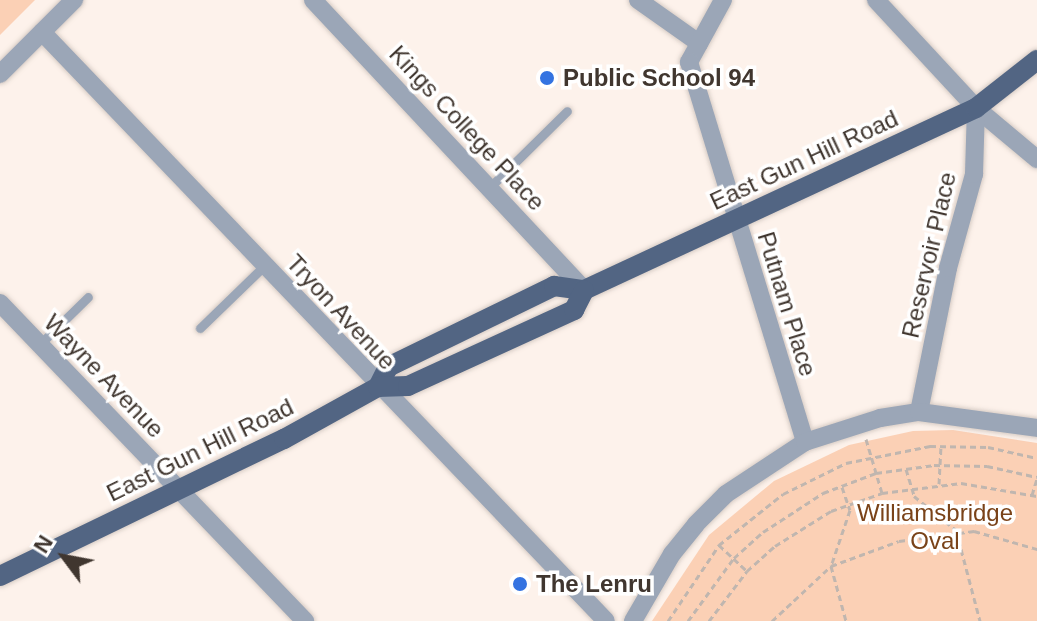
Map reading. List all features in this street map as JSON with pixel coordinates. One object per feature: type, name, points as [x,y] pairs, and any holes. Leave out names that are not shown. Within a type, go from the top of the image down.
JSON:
[{"type":"main road","name":"East Gun Hill Road","points":[[378,387],[388,367],[554,286],[584,290],[976,108],[1037,60]]},
{"type":"main road","name":"East Gun Hill Road","points":[[0,576],[378,387],[408,386],[574,310],[584,290]]},
{"type":"street","points":[[0,74],[74,0]]},
{"type":"street","name":"Kings College Place","points":[[313,0],[584,290]]},
{"type":"street","points":[[638,0],[699,43],[723,0]]},
{"type":"street","points":[[876,0],[976,108],[1037,159]]},
{"type":"street","name":"Tryon Avenue","points":[[42,32],[378,387],[606,621]]},
{"type":"street","name":"Putnam Place","points":[[699,43],[689,62],[805,442]]},
{"type":"street","name":"Reservoir Place","points":[[919,412],[948,268],[974,174],[976,108]]},
{"type":"street","name":"Wayne Avenue","points":[[0,303],[305,621]]},
{"type":"street","points":[[633,621],[672,554],[696,524],[726,494],[805,442],[880,418],[919,412],[1037,428]]},
{"type":"lane","points":[[490,187],[567,111]]},
{"type":"lane","points":[[200,328],[265,265]]},
{"type":"lane","points":[[40,344],[88,297]]},
{"type":"path","points":[[877,434],[865,435],[882,493]]},
{"type":"path","points":[[939,484],[937,464],[941,446]]},
{"type":"path","points":[[668,621],[719,545],[783,494],[870,454],[941,446],[988,447],[1037,458]]},
{"type":"path","points":[[688,621],[734,558],[793,511],[841,486],[876,473],[937,464],[987,466],[1037,478],[1035,496],[961,483],[939,484],[882,493],[848,505],[802,527],[747,571],[709,621]]},
{"type":"path","points":[[906,467],[914,496],[956,530],[980,621]]},
{"type":"path","points":[[841,486],[848,505],[831,566],[846,621]]},
{"type":"path","points":[[772,621],[831,566],[899,541],[956,530],[1006,537],[1037,549]]},
{"type":"path","points":[[719,545],[747,571]]},
{"type":"green space","points":[[0,0],[35,0],[0,35]]},
{"type":"green space","name":"Williamsbridge Oval","points":[[953,430],[1037,443],[1037,621],[652,621],[709,535],[774,481],[849,445],[913,431]]},
{"type":"place","name":"Public School 94","points":[[547,78]]},
{"type":"place","name":"The Lenru","points":[[520,584]]}]
